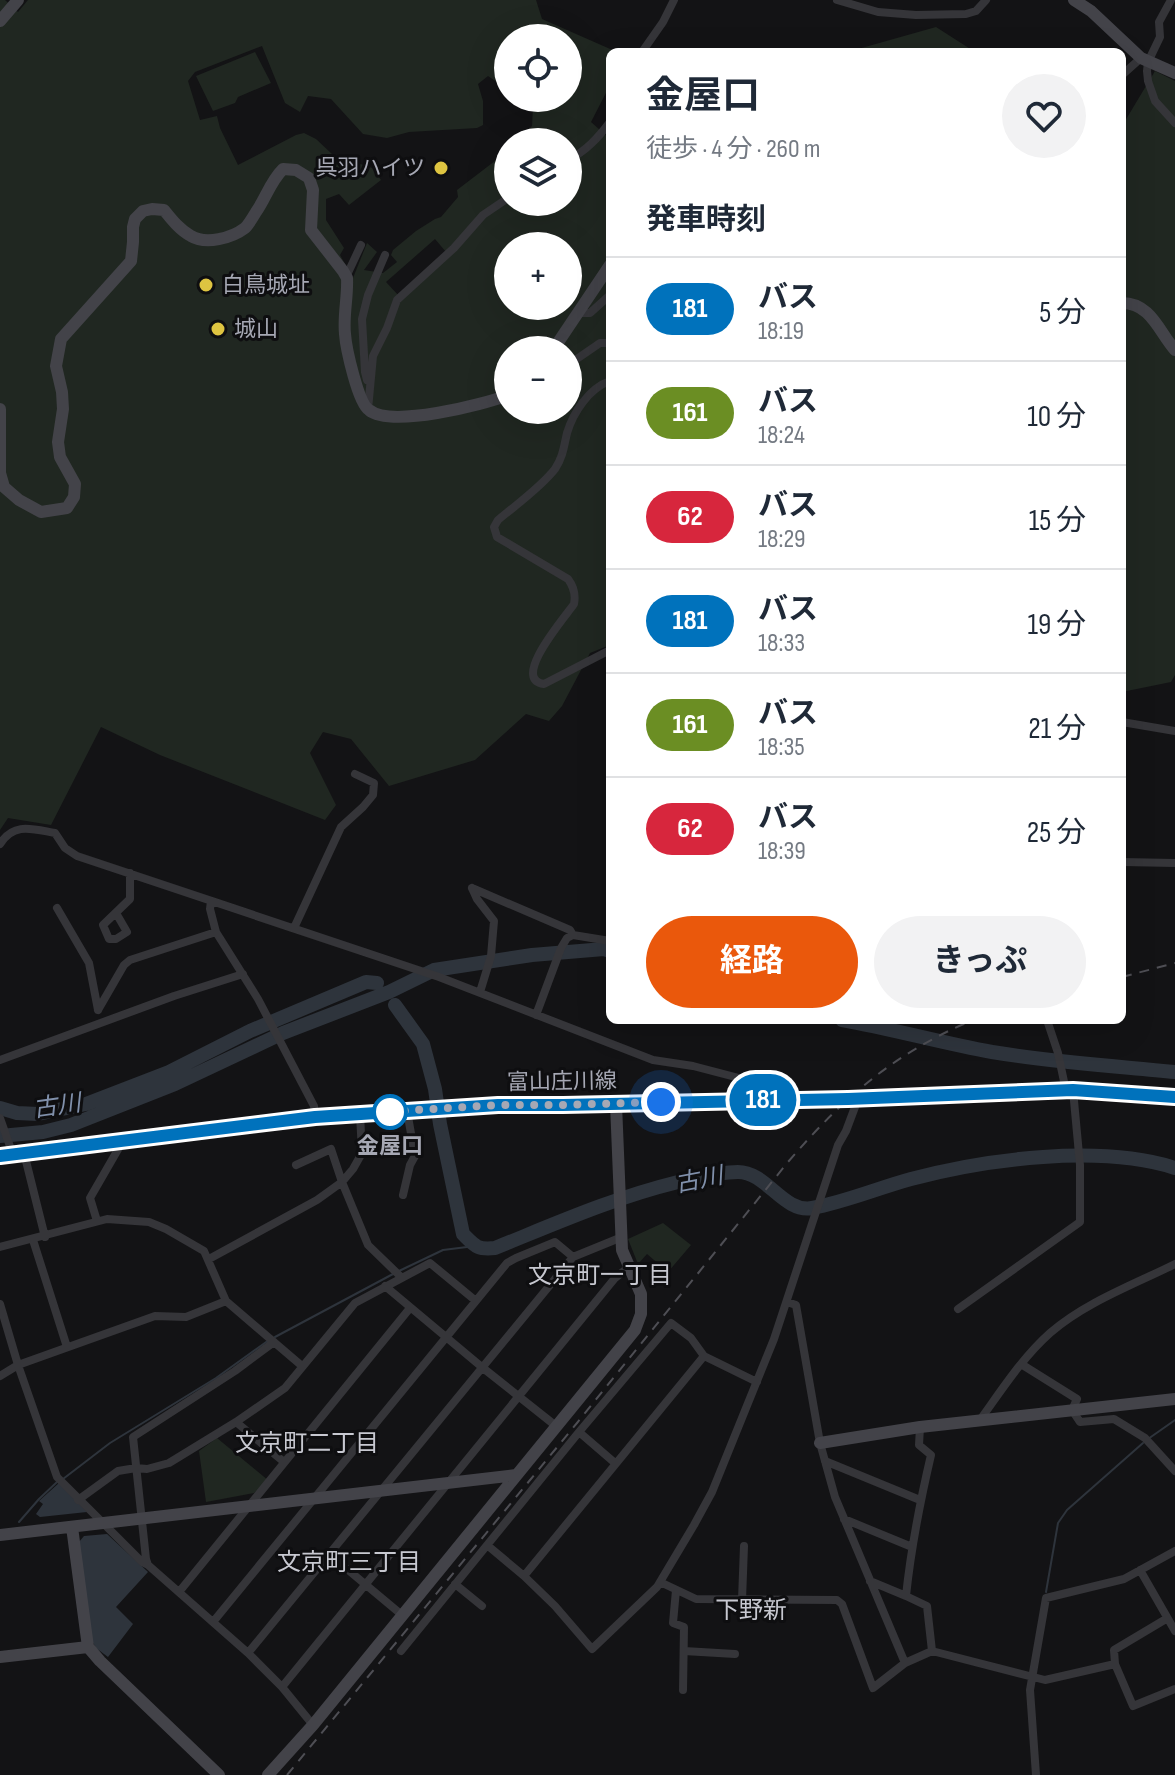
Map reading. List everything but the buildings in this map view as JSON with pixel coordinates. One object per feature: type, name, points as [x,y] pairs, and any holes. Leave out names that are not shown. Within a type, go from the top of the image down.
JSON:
[{"type":"main road","name":"富山庄川線","points":[[12,1152],[120,1142],[315,1117],[498,1105],[1070,1091],[1175,1097]]},
{"type":"street","points":[[0,21],[18,0]]},
{"type":"street","points":[[645,48],[674,0]]},
{"type":"street","points":[[837,0],[878,12],[916,15],[966,14],[976,11],[986,0]]},
{"type":"street","points":[[1074,0],[1091,11],[1144,60],[1175,73]]},
{"type":"street","points":[[1126,72],[1144,60],[1160,37],[1159,22],[1171,0]]},
{"type":"street","points":[[1144,60],[1155,101],[1175,123]]},
{"type":"street","points":[[582,152],[606,127]]},
{"type":"street","points":[[0,409],[0,473],[4,487],[41,512],[67,508],[74,497],[75,484],[60,457],[58,442],[63,409],[56,366],[61,339],[131,261],[133,227],[135,219],[143,211],[164,210],[181,230],[195,239],[230,236],[246,227],[274,178],[283,169],[296,170],[309,178],[313,190],[311,230],[346,277]]},
{"type":"street","points":[[368,410],[373,356],[397,300],[494,208]]},
{"type":"street","points":[[361,245],[346,277],[345,337],[360,396],[368,410],[381,417],[416,415],[494,400]]},
{"type":"street","points":[[369,388],[362,319],[368,295],[385,255]]},
{"type":"street","points":[[582,308],[606,271]]},
{"type":"street","points":[[582,313],[590,313],[606,300]]},
{"type":"street","points":[[1126,304],[1145,311],[1175,350]]},
{"type":"street","points":[[582,355],[600,343],[606,343]]},
{"type":"street","points":[[606,382],[599,385],[585,400],[569,427],[563,453],[552,472],[494,527],[497,537],[568,579],[574,586],[574,604],[536,659],[532,674],[534,681],[544,684],[606,652]]},
{"type":"street","points":[[1126,723],[1175,731]]},
{"type":"street","points":[[294,928],[341,827],[373,795],[374,783],[355,774]]},
{"type":"street","points":[[0,844],[12,831],[24,827],[55,833],[65,848],[77,856],[420,970],[653,1060],[739,1078],[764,1078],[768,1080],[766,1100]]},
{"type":"street","points":[[1126,862],[1175,863]]},
{"type":"street","points":[[116,913],[130,899],[130,873]]},
{"type":"street","points":[[480,992],[491,956],[494,921],[472,888],[570,930],[573,935]]},
{"type":"street","points":[[211,901],[216,932],[258,999],[314,1106],[315,1117]]},
{"type":"street","points":[[57,908],[89,963],[101,1023]]},
{"type":"street","points":[[98,1010],[130,960],[216,932]]},
{"type":"street","points":[[536,1015],[567,938],[573,935],[606,940]]},
{"type":"street","points":[[0,1060],[243,974]]},
{"type":"street","points":[[958,1309],[1080,1222],[1079,1149],[1070,1091],[1048,1024]]},
{"type":"street","points":[[487,1545],[555,1606],[592,1649],[660,1582],[712,1492],[757,1382],[787,1302],[838,1145],[858,1098]]},
{"type":"street","points":[[268,1775],[313,1725],[635,1330],[641,1314],[641,1294],[622,1250],[616,1104]]},
{"type":"street","points":[[403,1195],[415,1156],[407,1111]]},
{"type":"street","points":[[209,1259],[317,1200],[342,1182],[362,1153],[360,1114]]},
{"type":"street","points":[[0,1118],[45,1237]]},
{"type":"street","points":[[97,1221],[90,1198],[120,1142]]},
{"type":"street","points":[[296,1165],[331,1149],[368,1245],[401,1277]]},
{"type":"street","points":[[0,1247],[107,1219],[149,1222],[204,1251],[226,1301],[302,1366]]},
{"type":"street","points":[[248,1653],[573,1257],[622,1237]]},
{"type":"street","points":[[33,1240],[67,1347]]},
{"type":"street","points":[[213,1622],[507,1263],[555,1242],[573,1257]]},
{"type":"street","points":[[78,1500],[118,1471],[147,1469],[169,1463],[236,1422],[285,1388],[355,1303],[401,1277],[430,1263],[476,1301]]},
{"type":"street","points":[[980,1420],[1021,1364],[1049,1334],[1077,1313],[1175,1264]]},
{"type":"street","points":[[282,1687],[615,1278],[629,1267]]},
{"type":"street","points":[[385,1286],[556,1426]]},
{"type":"street","points":[[0,1376],[18,1365],[155,1316],[186,1317],[226,1301]]},
{"type":"street","points":[[787,1302],[796,1305],[820,1443],[835,1497],[905,1663]]},
{"type":"street","points":[[179,1592],[410,1308]]},
{"type":"street","points":[[1,1309],[57,1477],[142,1562],[248,1653],[282,1687],[313,1725]]},
{"type":"street","points":[[401,1651],[671,1323],[691,1338],[704,1356],[757,1382]]},
{"type":"street","points":[[148,1565],[133,1437],[274,1342]]},
{"type":"street","points":[[524,1576],[704,1356]]},
{"type":"street","points":[[1021,1364],[1077,1399],[1072,1410]]},
{"type":"street","points":[[820,1443],[920,1427],[1175,1399]]},
{"type":"street","points":[[1072,1410],[1080,1422],[1114,1419],[1149,1441],[1175,1471]]},
{"type":"street","points":[[236,1422],[284,1462]]},
{"type":"street","points":[[906,1596],[920,1500],[931,1455],[919,1445],[920,1427]]},
{"type":"street","points":[[579,1432],[615,1463]]},
{"type":"street","points":[[825,1461],[920,1500]]},
{"type":"street","points":[[0,1535],[516,1475]]},
{"type":"street","points":[[844,1518],[912,1547]]},
{"type":"street","points":[[72,1527],[88,1647],[219,1775]]},
{"type":"street","points":[[742,1600],[744,1546]]},
{"type":"street","points":[[1036,1775],[1030,1690],[1046,1598],[1124,1579],[1175,1551]]},
{"type":"street","points":[[329,1554],[402,1615]]},
{"type":"street","points":[[1140,1570],[1174,1629]]},
{"type":"street","points":[[870,1581],[927,1606],[932,1651]]},
{"type":"street","points":[[660,1582],[696,1599],[837,1600],[842,1604],[873,1688],[905,1663],[932,1651],[1045,1680],[1115,1664]]},
{"type":"street","points":[[455,1584],[482,1606]]},
{"type":"street","points":[[676,1590],[673,1623],[684,1627],[683,1690]]},
{"type":"street","points":[[1166,1619],[1114,1650],[1115,1664],[1133,1706],[1175,1689]]},
{"type":"street","points":[[0,1657],[88,1647]]},
{"type":"street","points":[[684,1651],[735,1654]]},
{"type":"shaded area","points":[[0,0],[5,0],[18,12],[28,0],[536,0],[542,19],[553,24],[494,24],[494,80],[488,76],[478,84],[483,101],[483,125],[477,128],[409,132],[387,138],[363,134],[331,99],[308,96],[300,112],[285,103],[262,46],[195,72],[188,81],[200,120],[217,116],[238,165],[304,133],[332,154],[372,168],[381,180],[349,205],[339,194],[326,199],[326,220],[344,248],[340,255],[353,278],[367,243],[377,252],[364,270],[383,273],[397,262],[391,255],[393,250],[416,231],[441,217],[458,197],[457,190],[494,162],[494,216],[582,216],[582,128],[530,128],[533,112],[582,112],[582,37],[608,48],[606,93],[591,122],[606,135],[606,647],[590,653],[562,706],[549,721],[526,714],[475,760],[389,786],[351,739],[323,732],[310,753],[336,805],[325,820],[160,755],[101,727],[51,825],[8,818],[0,830]],"holes":[[[435,239],[446,252],[399,296],[386,282]]]},
{"type":"shaded area","points":[[936,27],[969,48],[862,48]]},
{"type":"shaded area","points":[[255,52],[271,83],[213,111],[196,76]]},
{"type":"shaded area","points":[[1155,71],[1175,81],[1175,675],[1171,682],[1126,691],[1126,119]]},
{"type":"shaded area","points":[[663,1223],[691,1245],[668,1272],[647,1254],[638,1264],[628,1239]]},
{"type":"shaded area","points":[[217,1438],[269,1481],[254,1493],[206,1502],[199,1451]]},
{"type":"shaded area","points":[[59,1483],[87,1512],[40,1517],[36,1514],[43,1504],[39,1501]]},
{"type":"shaded area","points":[[107,1534],[148,1572],[116,1607],[133,1624],[108,1657],[96,1648],[89,1636],[79,1542],[84,1536]]},
{"type":"waterway","points":[[0,1136],[43,1132],[71,1125],[175,1084],[283,1033],[389,992],[434,970],[532,955],[606,950]]},
{"type":"waterway","name":"古川","points":[[0,1108],[38,1114],[86,1104],[169,1072],[250,1031],[366,982],[377,983]]},
{"type":"waterway","name":"古川","points":[[395,1005],[423,1044],[435,1089],[463,1234],[480,1248],[495,1248],[631,1196],[723,1173],[748,1174],[792,1204],[812,1208],[911,1179],[1008,1160],[1113,1157],[1175,1168]]},
{"type":"waterway","points":[[861,1024],[992,1052],[1175,1072]]},
{"type":"waterway","points":[[399,1271],[443,1250],[475,1246]]},
{"type":"waterway","points":[[275,1337],[393,1274]]},
{"type":"waterway","points":[[63,1479],[110,1443],[216,1378],[269,1340]]},
{"type":"waterway","points":[[1148,1439],[1175,1420]]},
{"type":"waterway","points":[[1046,1592],[1058,1523],[1067,1510],[1143,1443]]},
{"type":"waterway","points":[[19,1522],[57,1482]]},
{"type":"railway","points":[[1126,976],[1175,963]]},
{"type":"railway","points":[[287,1775],[808,1139],[872,1079],[918,1047],[964,1024]]},
{"type":"bus line","name":"181","points":[[0,1156],[315,1117],[498,1105],[848,1099],[1073,1090],[1175,1097]]},
{"type":"place","name":"呉羽ハイツ","points":[[441,168]]},
{"type":"place","name":"白鳥城址","points":[[206,285]]},
{"type":"place","name":"城山","points":[[218,329]]},
{"type":"place","name":"金屋口","points":[[390,1112]]},
{"type":"district","name":"文京町一丁目","points":[[600,1275]]},
{"type":"district","name":"文京町二丁目","points":[[307,1443]]},
{"type":"district","name":"文京町三丁目","points":[[349,1562]]},
{"type":"district","name":"下野新","points":[[751,1610]]},
{"type":"route","points":[[390,1112],[383,1112],[498,1105],[661,1102]]}]
